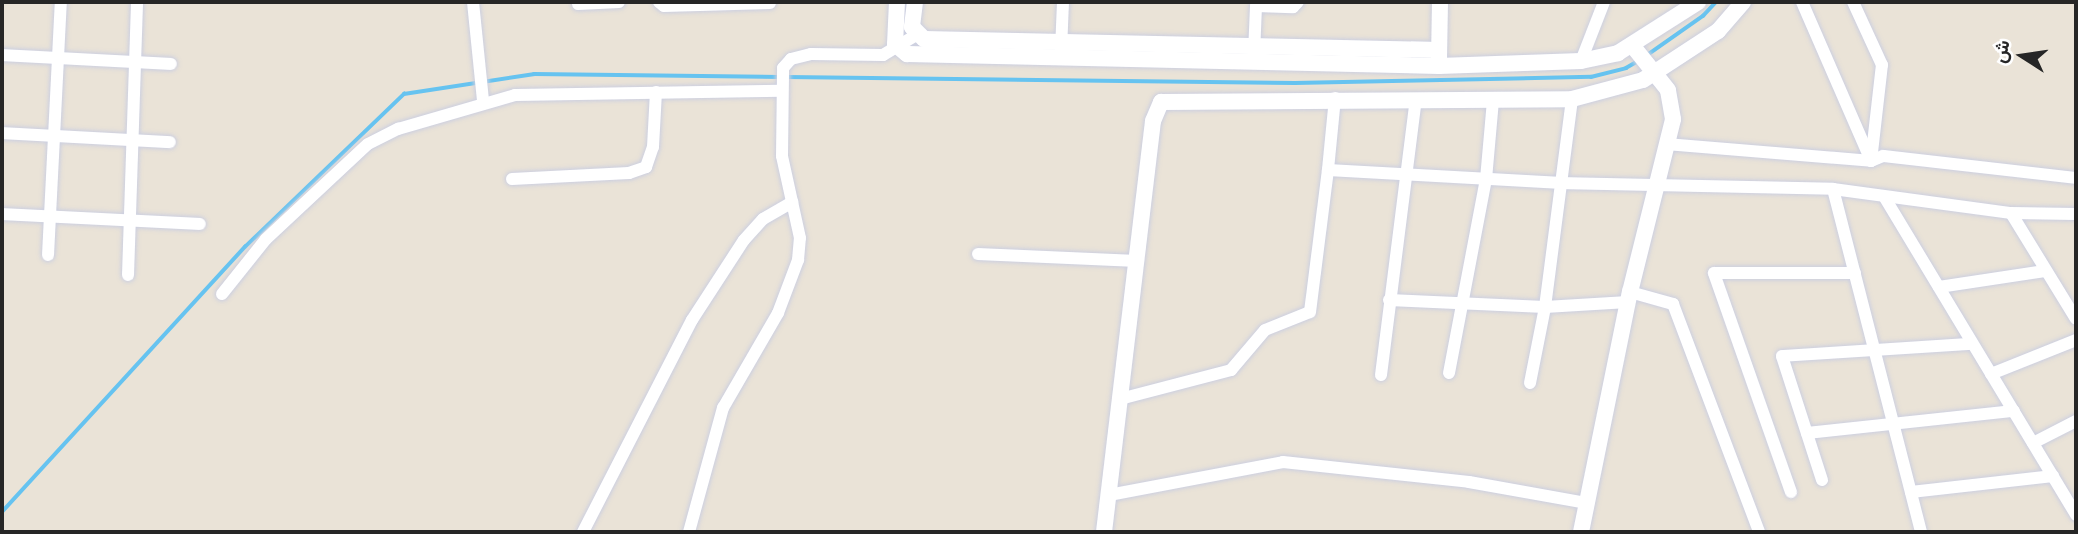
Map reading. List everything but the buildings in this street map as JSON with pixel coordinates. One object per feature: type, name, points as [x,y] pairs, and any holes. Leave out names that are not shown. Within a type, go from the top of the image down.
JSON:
[{"type":"street","points":[[48,255],[61,2]]},
{"type":"street","points":[[128,275],[137,2]]},
{"type":"street","points":[[473,2],[481,95]]},
{"type":"street","points":[[579,4],[618,2]]},
{"type":"street","points":[[659,2],[664,6],[771,3]]},
{"type":"street","points":[[897,2],[898,50]]},
{"type":"street","points":[[915,2],[916,34]]},
{"type":"street","points":[[1061,50],[1063,2]]},
{"type":"street","points":[[1254,55],[1256,6],[1293,7],[1298,2]]},
{"type":"street","points":[[1439,58],[1440,2]]},
{"type":"street","points":[[1581,61],[1604,2]]},
{"type":"street","points":[[898,50],[913,54],[1061,50],[1581,61],[1618,53],[1698,2]]},
{"type":"street","points":[[1104,532],[1155,113],[1161,102],[1335,98],[1493,102],[1572,100],[1643,80],[1718,31],[1743,2]]},
{"type":"street","points":[[1802,2],[1871,161]]},
{"type":"street","points":[[1853,2],[1882,65],[1871,161]]},
{"type":"street","points":[[689,532],[723,408],[791,284],[800,238],[782,156],[782,82],[788,61],[811,54],[883,55],[898,50],[916,34]]},
{"type":"street","points":[[916,34],[924,39],[1061,50]]},
{"type":"street","points":[[1581,532],[1629,297],[1673,108],[1668,90],[1632,45]]},
{"type":"street","points":[[2,55],[172,64]]},
{"type":"street","points":[[222,294],[266,239],[368,144],[481,95],[656,92],[782,82]]},
{"type":"street","points":[[512,179],[629,173],[646,167],[653,147],[656,92]]},
{"type":"street","points":[[1120,399],[1231,370],[1265,330],[1310,312],[1335,98]]},
{"type":"street","points":[[1381,374],[1416,99]]},
{"type":"street","points":[[1530,383],[1545,307],[1558,183],[1572,100]]},
{"type":"street","points":[[1449,373],[1486,179],[1493,102]]},
{"type":"street","points":[[2,133],[170,142]]},
{"type":"street","points":[[1666,144],[1871,161],[1882,156],[2076,178]]},
{"type":"street","points":[[1328,170],[1407,177],[1558,183],[1657,182],[1833,189],[2011,213],[2076,214]]},
{"type":"street","points":[[1833,189],[1871,348],[1893,420],[1921,532]]},
{"type":"street","points":[[1885,198],[1970,344],[2075,509]]},
{"type":"street","points":[[583,532],[692,320],[744,240],[763,219],[793,202]]},
{"type":"street","points":[[2011,213],[2076,319]]},
{"type":"street","points":[[2,214],[200,224]]},
{"type":"street","points":[[978,254],[1137,261]]},
{"type":"street","points":[[1939,287],[2045,271]]},
{"type":"street","points":[[1791,492],[1714,272],[1855,273]]},
{"type":"street","points":[[1389,300],[1461,306],[1545,307],[1629,297],[1673,304],[1759,532]]},
{"type":"street","points":[[1991,374],[2076,340]]},
{"type":"street","points":[[1822,480],[1782,356],[1871,348],[1970,344]]},
{"type":"street","points":[[1807,433],[1893,420],[2014,411]]},
{"type":"street","points":[[2033,443],[2076,422]]},
{"type":"street","points":[[1108,495],[1283,463],[1469,482],[1587,503]]},
{"type":"street","points":[[1911,492],[2053,476]]},
{"type":"waterway","points":[[1646,56],[1703,16],[1716,2]]},
{"type":"waterway","points":[[787,77],[1295,83],[1591,77],[1626,68],[1640,60]]},
{"type":"waterway","points":[[2,512],[245,247],[404,94],[534,74],[779,77]]}]
